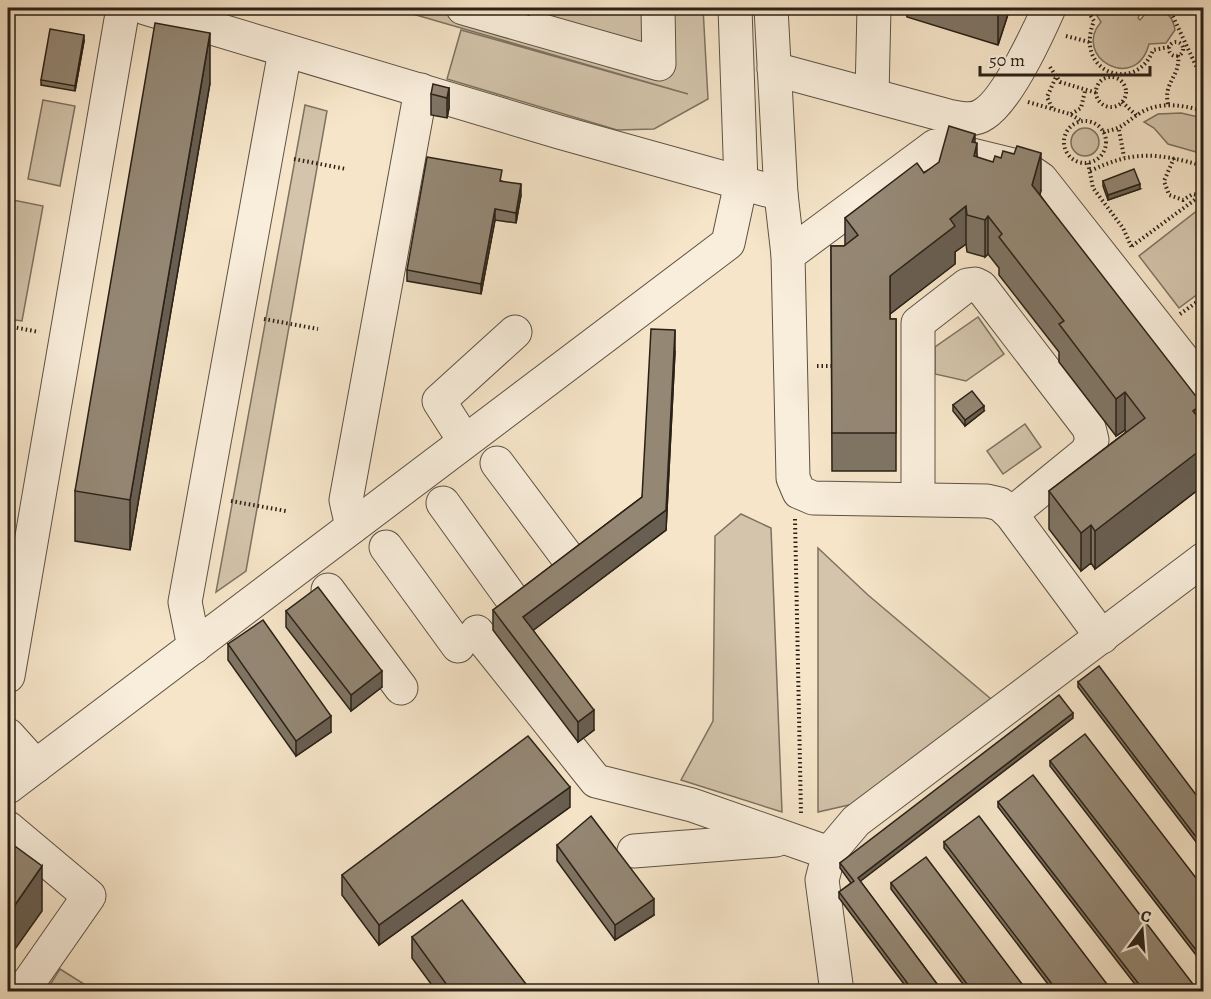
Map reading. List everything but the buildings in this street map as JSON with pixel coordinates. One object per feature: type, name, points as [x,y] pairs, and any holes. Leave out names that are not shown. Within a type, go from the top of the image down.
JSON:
[{"type":"street","points":[[8,676],[123,8]]},
{"type":"street","points":[[145,8],[285,51],[781,194]]},
{"type":"street","points":[[463,8],[659,64],[658,8]]},
{"type":"street","points":[[8,787],[464,440],[728,243],[741,183],[735,8]]},
{"type":"street","points":[[771,8],[781,194],[788,255],[793,478],[799,492],[813,498],[987,501],[1000,504],[1011,514],[1102,637]]},
{"type":"street","points":[[872,96],[874,8]]},
{"type":"street","points":[[774,69],[970,120],[984,115],[1002,94],[1049,8]]},
{"type":"street","points":[[194,647],[185,602],[285,51]]},
{"type":"street","points":[[364,518],[346,500],[421,90]]},
{"type":"street","points":[[788,255],[935,146],[1025,168],[1041,179],[1203,386]]},
{"type":"street","points":[[918,499],[918,323],[967,285],[975,284],[981,287],[1089,428],[1092,440],[1087,452],[1011,514]]},
{"type":"street","points":[[464,440],[439,401],[515,332]]},
{"type":"street","points":[[497,463],[571,562]]},
{"type":"street","points":[[443,504],[515,603]]},
{"type":"street","points":[[386,547],[597,781],[692,805],[807,845],[822,880],[837,992]]},
{"type":"street","points":[[634,851],[807,845],[856,821],[1102,637],[1200,569]]},
{"type":"street","points":[[328,590],[401,688]]},
{"type":"street","points":[[8,735],[36,766]]},
{"type":"street","points":[[8,828],[89,896],[22,992]]},
{"type":"path","points":[[1086,8],[1094,21],[1089,34],[1092,57],[1100,66],[1114,75],[1124,84],[1125,97],[1122,102],[1109,106],[1099,99],[1096,93],[1101,81],[1114,75],[1132,72],[1143,67],[1153,50],[1169,47],[1174,43],[1180,31]]},
{"type":"path","points":[[1169,8],[1203,83]]},
{"type":"path","points":[[1168,105],[1167,87],[1178,69],[1178,55],[1182,46],[1174,43]]},
{"type":"path","points":[[1169,47],[1172,54],[1178,55]]},
{"type":"path","points":[[1028,50],[1046,55],[1060,82],[1085,92],[1096,93]]},
{"type":"path","points":[[1053,109],[1047,97],[1056,77]]},
{"type":"path","points":[[1070,114],[1081,108],[1085,92]]},
{"type":"path","points":[[1002,94],[1070,114],[1081,121]]},
{"type":"path","points":[[1122,102],[1137,116]]},
{"type":"path","points":[[1103,132],[1119,130],[1137,116],[1168,105],[1203,111]]},
{"type":"path","points":[[1091,121],[1103,132],[1106,143],[1104,152],[1097,159],[1088,163],[1079,163],[1071,158],[1063,141],[1072,124],[1091,121]]},
{"type":"path","points":[[1119,130],[1124,157]]},
{"type":"path","points":[[1090,171],[1124,157],[1141,154],[1174,158],[1203,166]]},
{"type":"path","points":[[1174,158],[1164,181],[1169,195],[1183,200],[1193,194],[1201,194]]},
{"type":"path","points":[[294,159],[346,169]]},
{"type":"path","points":[[1131,246],[1201,194]]},
{"type":"path","points":[[1175,318],[1203,297]]},
{"type":"path","points":[[264,319],[318,329]]},
{"type":"path","points":[[799,492],[794,524],[807,845]]},
{"type":"path","points":[[230,501],[286,511]]},
{"type":"shaded area","points":[[392,8],[703,8],[708,99],[654,129],[617,130],[447,79],[461,30],[688,94]]},
{"type":"shaded area","points":[[1092,8],[1143,8],[1138,18],[1140,20],[1147,12],[1162,12],[1172,20],[1175,30],[1166,43],[1149,44],[1142,59],[1132,67],[1120,68],[1109,65],[1100,58],[1094,47],[1094,35],[1101,22]]},
{"type":"shaded area","points":[[43,100],[75,106],[60,186],[28,179]]},
{"type":"shaded area","points":[[305,105],[327,111],[246,571],[216,592]]},
{"type":"shaded area","points":[[1181,113],[1203,118],[1203,154],[1168,144],[1154,128],[1144,122],[1158,114]]},
{"type":"shaded area","points":[[1085,128],[1095,132],[1099,142],[1095,152],[1085,156],[1075,152],[1071,142],[1075,132]]},
{"type":"shaded area","points":[[8,199],[43,206],[22,321],[8,319]]},
{"type":"shaded area","points":[[1203,206],[1203,290],[1179,308],[1139,256]]},
{"type":"shaded area","points":[[978,317],[1004,354],[966,381],[935,374],[935,347]]},
{"type":"shaded area","points":[[1025,424],[1041,447],[1003,474],[987,451]]},
{"type":"shaded area","points":[[741,514],[771,528],[782,812],[681,780],[713,721],[715,536]]},
{"type":"shaded area","points":[[818,548],[868,595],[991,699],[862,802],[818,812]]},
{"type":"shaded area","points":[[60,969],[95,991],[46,991]]}]
